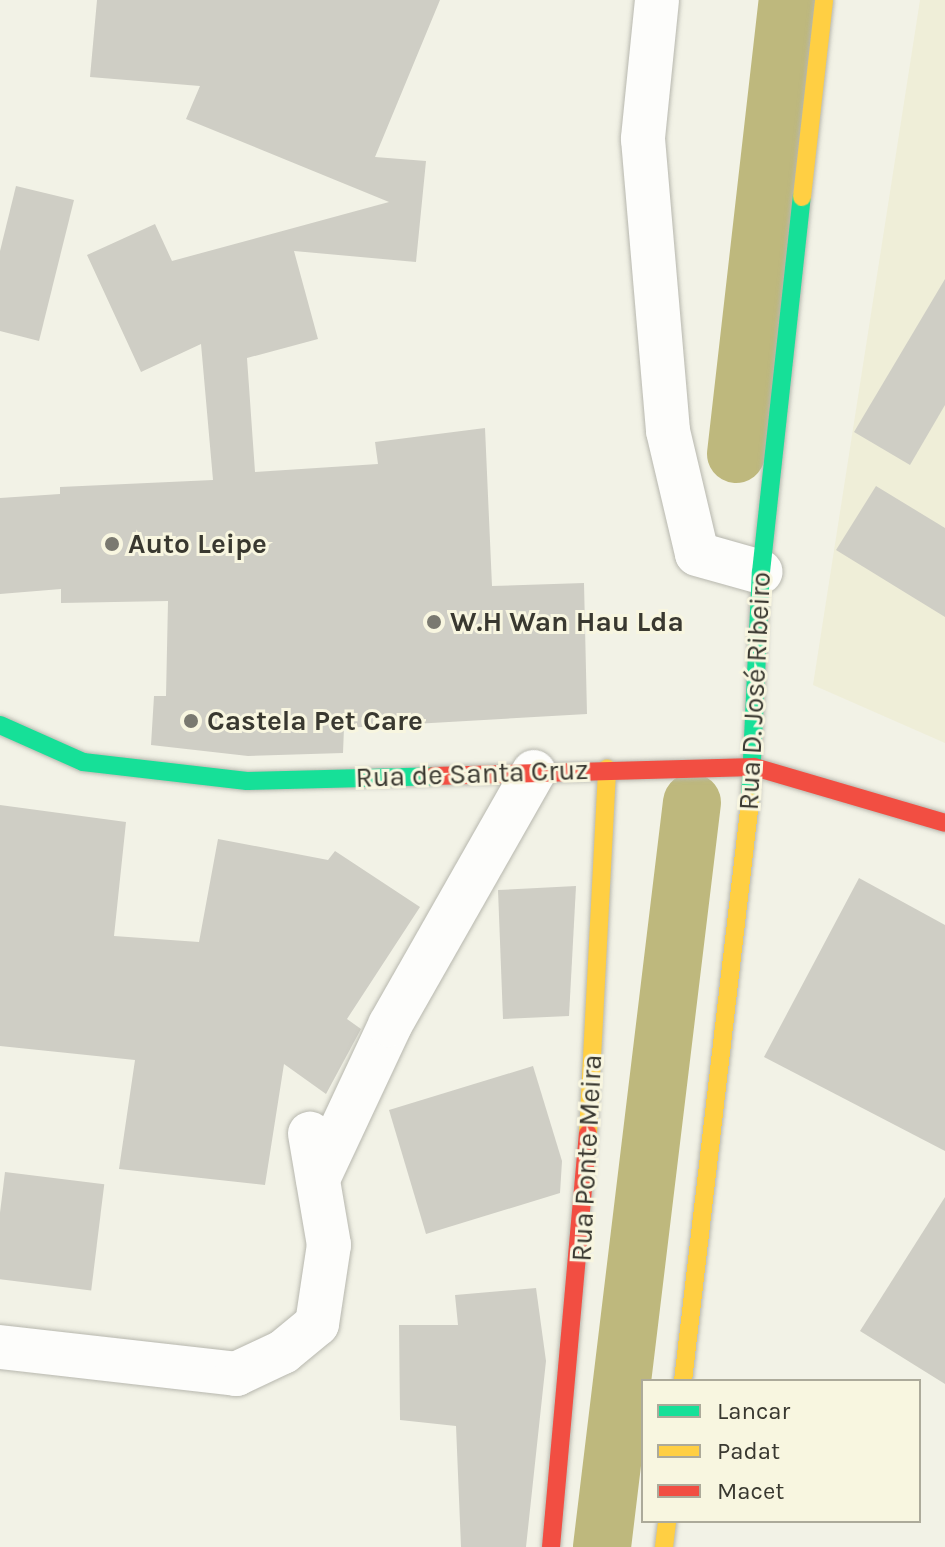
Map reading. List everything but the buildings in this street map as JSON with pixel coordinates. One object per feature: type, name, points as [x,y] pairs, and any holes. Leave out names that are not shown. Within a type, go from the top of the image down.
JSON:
[{"type":"street","points":[[657,0],[643,139],[668,431],[697,554],[761,572]]},
{"type":"street","name":"Rua D. José Ribeiro","points":[[683,1379],[754,767],[761,572],[824,0]]},
{"type":"street","name":"Rua de Santa Cruz","points":[[0,725],[83,762],[247,781],[607,768],[754,767],[945,823]]},
{"type":"street","name":"Rua Ponte Meira","points":[[551,1547],[581,1267],[607,768]]},
{"type":"street","points":[[318,1179],[390,1025],[534,772]]},
{"type":"street","points":[[0,1347],[236,1374],[283,1352],[317,1324],[329,1245],[310,1134]]},
{"type":"street","points":[[664,1547],[667,1523]]},
{"type":"shaded area","points":[[920,0],[945,0],[945,743],[813,685]]},
{"type":"waterway","points":[[736,454],[788,0]]},
{"type":"waterway","points":[[602,1547],[692,802]]},
{"type":"traffic: fast","points":[[750,802],[761,572],[802,197]]},
{"type":"traffic: fast","points":[[0,725],[83,762],[247,781],[433,776]]},
{"type":"traffic: slow","points":[[802,197],[824,0]]},
{"type":"traffic: slow","points":[[588,1134],[607,768]]},
{"type":"traffic: slow","points":[[683,1379],[750,802]]},
{"type":"traffic: slow","points":[[664,1547],[667,1523]]},
{"type":"traffic: jam","points":[[433,776],[754,767],[945,823]]},
{"type":"traffic: jam","points":[[551,1547],[588,1134]]},
{"type":"place","name":"Auto Leipe","points":[[112,544]]},
{"type":"place","name":"W.H Wan Hau Lda","points":[[434,622]]},
{"type":"place","name":"Castela Pet Care","points":[[191,721]]}]
